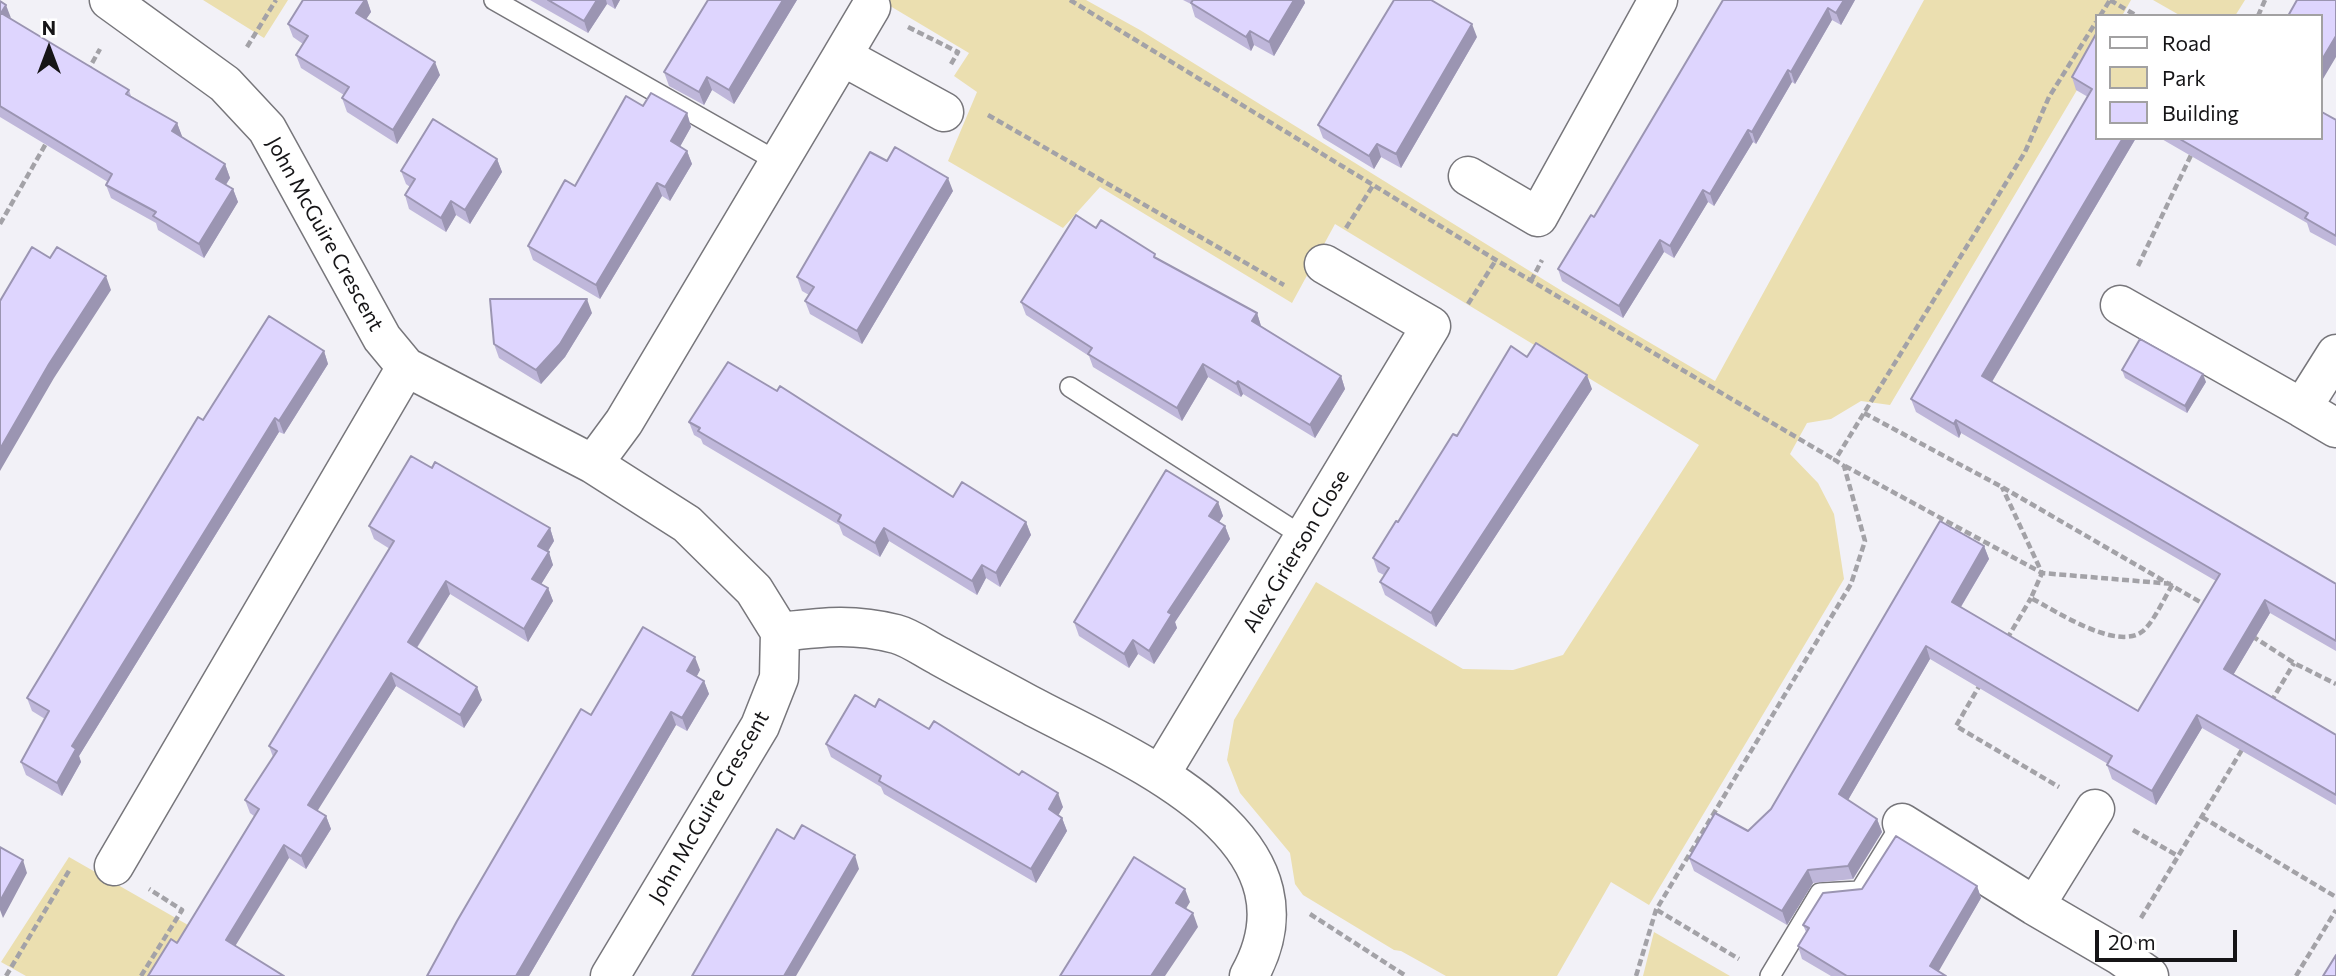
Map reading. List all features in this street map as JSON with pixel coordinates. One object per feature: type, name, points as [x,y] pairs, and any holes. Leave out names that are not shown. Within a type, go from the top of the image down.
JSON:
[{"type":"street","points":[[1468,176],[1538,217],[1658,0]]},
{"type":"street","name":"John McGuire Crescent","points":[[116,4],[225,84],[267,129],[382,338],[406,367],[593,464],[687,524],[754,590],[780,632],[779,678],[760,726],[610,976]]},
{"type":"street","points":[[593,464],[624,422],[871,7]]},
{"type":"street","points":[[842,56],[961,110]]},
{"type":"street","points":[[1324,264],[1440,330]]},
{"type":"street","points":[[2120,305],[2336,428]]},
{"type":"street","name":"Alex Grierson Close","points":[[1160,775],[1304,537],[1440,330]]},
{"type":"street","points":[[2302,408],[2336,354]]},
{"type":"street","points":[[114,866],[406,367]]},
{"type":"street","points":[[780,632],[850,625],[899,635],[1160,775],[1201,804],[1243,844],[1263,884],[1269,919],[1258,960],[1249,976]]},
{"type":"street","points":[[2035,906],[2095,808]]},
{"type":"street","points":[[1902,823],[2134,965]]},
{"type":"lane","points":[[494,0],[780,163]]},
{"type":"lane","points":[[1070,387],[1304,537]]},
{"type":"lane","points":[[1770,976],[1820,893],[1860,891],[1902,823]]},
{"type":"path","points":[[225,84],[276,0]]},
{"type":"path","points":[[1070,0],[1496,260],[1844,466],[2042,573],[2173,584]]},
{"type":"path","points":[[2110,0],[2134,14]]},
{"type":"path","points":[[83,79],[116,4]]},
{"type":"path","points":[[871,7],[957,52],[948,69]]},
{"type":"path","points":[[1835,460],[2025,152],[2049,97],[2094,25]]},
{"type":"path","points":[[961,110],[1293,289]]},
{"type":"path","points":[[0,224],[55,127]]},
{"type":"path","points":[[2120,305],[2195,147]]},
{"type":"path","points":[[1440,330],[1496,260]]},
{"type":"path","points":[[1864,413],[2003,487],[2173,584],[2217,613]]},
{"type":"path","points":[[1636,976],[1656,910],[1851,584],[1865,541],[1844,466]]},
{"type":"path","points":[[2003,487],[2042,573],[2031,598],[2005,642]]},
{"type":"path","points":[[2031,598],[2094,630],[2123,639],[2143,631],[2173,584]]},
{"type":"path","points":[[2250,635],[2294,663],[2336,684]]},
{"type":"path","points":[[2266,710],[2294,663]]},
{"type":"path","points":[[1986,676],[1956,726],[2178,856]]},
{"type":"path","points":[[2134,965],[2178,856],[2245,745]]},
{"type":"path","points":[[2202,817],[2336,898]]},
{"type":"path","points":[[6,976],[81,850],[114,866],[182,910],[141,976]]},
{"type":"path","points":[[1263,884],[1406,976]]},
{"type":"path","points":[[1656,910],[1745,963]]},
{"type":"path","points":[[2297,976],[2336,910]]},
{"type":"green space","points":[[203,0],[288,0],[264,38]]},
{"type":"green space","points":[[880,0],[1086,0],[1140,30],[1562,291],[1715,381],[1924,0],[2131,0],[2123,14],[2094,14],[2094,61],[1890,405],[1861,401],[1831,419],[1807,423],[1790,454],[1818,483],[1834,514],[1844,579],[1649,905],[1611,882],[1557,976],[1446,976],[1401,951],[1394,950],[1303,895],[1295,884],[1290,853],[1240,793],[1227,760],[1234,720],[1316,582],[1463,669],[1513,670],[1563,655],[1699,445],[1335,224],[1292,303],[1100,187],[1063,228],[948,161],[977,92],[954,76],[969,53]]},
{"type":"green space","points":[[2153,0],[2245,0],[2236,14],[2178,14]]},
{"type":"green space","points":[[69,857],[188,925],[156,976],[26,976],[1,962]]},
{"type":"green space","points":[[1654,932],[1730,976],[1643,976]]},
{"type":"building","points":[[303,0],[365,0],[356,13],[435,62],[393,130],[342,98],[349,87],[296,55],[308,36],[288,24]]},
{"type":"building","points":[[548,0],[597,0],[584,21]]},
{"type":"building","points":[[708,0],[783,0],[729,90],[707,77],[699,92],[664,72]]},
{"type":"building","points":[[1193,0],[1294,0],[1269,42],[1250,31],[1246,37],[1191,3]]},
{"type":"building","points":[[1394,0],[1431,0],[1472,24],[1396,154],[1377,144],[1369,156],[1318,125]]},
{"type":"building","points":[[1723,0],[1844,0],[1836,13],[1828,8],[1791,72],[1788,70],[1752,132],[1748,130],[1710,194],[1703,190],[1670,246],[1660,240],[1619,306],[1558,269],[1591,215],[1594,217]]},
{"type":"building","points":[[2297,0],[2336,0],[2336,36],[2322,60],[2322,14],[2289,14]]},
{"type":"building","points":[[0,1],[6,5],[1,13],[129,90],[126,94],[177,123],[172,131],[225,164],[216,179],[233,189],[199,244],[153,216],[156,212],[106,185],[112,174],[0,106]]},
{"type":"building","points":[[2094,38],[2094,140],[2122,140],[1982,376],[2336,584],[2336,641],[2265,600],[2224,669],[2336,735],[2336,795],[2197,715],[2152,791],[2107,765],[2112,756],[1926,646],[1839,794],[1877,819],[1848,866],[1808,870],[1782,911],[1689,858],[1715,813],[1748,831],[1771,809],[1940,521],[1984,546],[1952,602],[2138,711],[2220,574],[1956,420],[1954,424],[1911,399],[2092,89],[2072,77]]},
{"type":"building","points":[[651,93],[687,113],[671,141],[687,151],[665,187],[657,183],[596,285],[528,246],[565,180],[575,186],[626,96],[643,106]]},
{"type":"building","points":[[2322,112],[2336,120],[2336,236],[2305,218],[2308,213],[2181,140],[2322,140]]},
{"type":"building","points":[[433,119],[497,159],[465,210],[451,201],[441,218],[405,195],[415,179],[401,171]]},
{"type":"building","points":[[895,147],[948,178],[857,331],[805,301],[814,287],[797,277],[870,152],[887,161]]},
{"type":"building","points":[[1076,215],[1096,228],[1101,220],[1155,254],[1154,257],[1257,313],[1252,321],[1341,376],[1310,425],[1238,381],[1236,384],[1203,364],[1177,408],[1088,354],[1092,348],[1021,302]]},
{"type":"building","points":[[32,247],[50,258],[57,247],[106,276],[49,364],[0,449],[0,301]]},
{"type":"building","points":[[490,299],[587,299],[560,344],[536,370],[494,344]]},
{"type":"building","points":[[269,316],[324,351],[279,421],[275,418],[72,746],[76,749],[57,783],[21,762],[49,711],[27,698],[198,417],[203,420]]},
{"type":"building","points":[[2140,339],[2203,374],[2185,406],[2122,370]]},
{"type":"building","points":[[1536,343],[1587,375],[1431,613],[1380,582],[1389,568],[1373,558],[1453,434],[1457,436],[1511,346],[1527,357]]},
{"type":"building","points":[[728,362],[777,391],[780,386],[953,497],[962,482],[1026,522],[996,573],[982,565],[972,581],[884,528],[875,543],[838,521],[841,515],[698,431],[700,428],[689,422]]},
{"type":"building","points":[[411,456],[432,468],[435,462],[550,528],[538,546],[549,552],[532,579],[548,588],[524,629],[446,581],[408,642],[477,687],[460,715],[391,673],[308,805],[326,816],[301,856],[284,845],[226,940],[284,976],[148,976],[171,939],[177,943],[259,809],[245,800],[277,751],[269,746],[394,541],[369,526]]},
{"type":"building","points":[[1166,470],[1218,502],[1209,516],[1225,526],[1168,612],[1172,614],[1149,651],[1133,640],[1124,654],[1074,622]]},
{"type":"building","points":[[643,627],[695,657],[687,671],[704,681],[682,718],[671,712],[516,976],[427,976],[581,709],[591,715]]},
{"type":"building","points":[[855,695],[875,707],[879,699],[929,729],[934,721],[1019,775],[1022,771],[1058,793],[1049,809],[1062,818],[1031,869],[879,781],[881,776],[826,744]]},
{"type":"building","points":[[802,825],[855,855],[784,976],[692,976],[777,829],[794,839]]},
{"type":"building","points":[[1896,836],[1977,886],[1930,966],[1946,976],[1847,976],[1798,946],[1809,928],[1803,925],[1823,893],[1862,889]]},
{"type":"building","points":[[0,847],[23,860],[0,901]]},
{"type":"building","points":[[1134,857],[1185,889],[1176,903],[1193,913],[1151,976],[1060,976]]},
{"type":"building","points":[[2336,955],[2336,976],[2323,976]]}]
